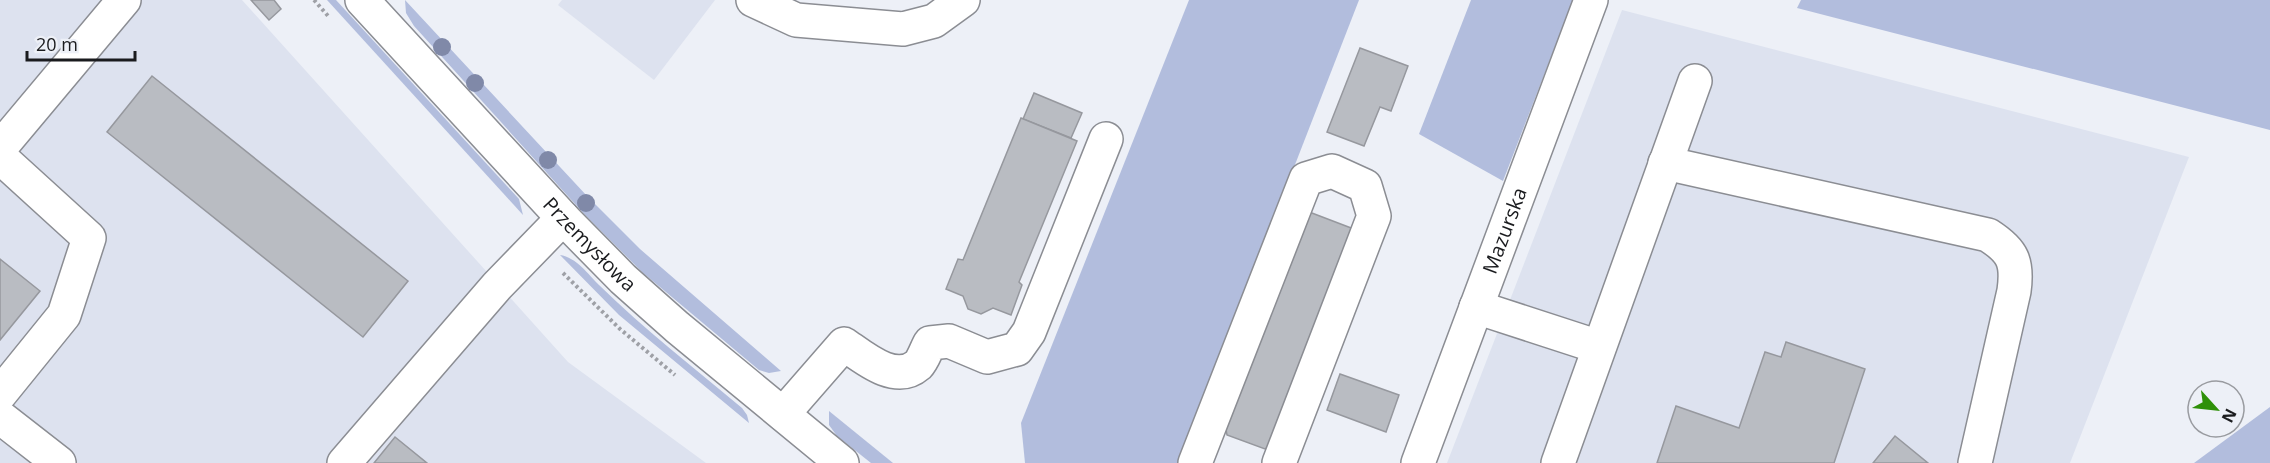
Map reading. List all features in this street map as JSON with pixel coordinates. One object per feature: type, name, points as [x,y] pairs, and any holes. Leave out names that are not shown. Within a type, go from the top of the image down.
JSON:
[{"type":"street","points":[[0,148],[124,0]]},
{"type":"street","name":"Przemysłowa","points":[[362,0],[622,279],[676,327],[842,463]]},
{"type":"street","points":[[753,0],[796,20],[903,29],[934,21],[963,0]]},
{"type":"street","name":"Mazurska","points":[[1418,463],[1590,0]]},
{"type":"street","points":[[1558,463],[1695,81]]},
{"type":"street","points":[[783,414],[844,344],[880,368],[900,373],[918,364],[930,344],[949,341],[987,357],[1017,349],[1029,332],[1106,139]]},
{"type":"street","points":[[0,157],[88,238],[64,315],[0,394]]},
{"type":"street","points":[[1665,164],[1988,235],[2001,243],[2012,256],[2017,271],[1975,463]]},
{"type":"street","points":[[1195,463],[1306,179],[1332,171],[1365,186],[1374,216],[1279,463]]},
{"type":"street","points":[[344,463],[497,286],[563,218]]},
{"type":"street","points":[[1476,306],[1599,347]]},
{"type":"street","points":[[0,417],[59,463]]},
{"type":"shaded area","points":[[0,0],[242,0],[568,362],[706,463],[0,463]]},
{"type":"shaded area","points":[[327,0],[336,0],[519,199],[523,215]]},
{"type":"shaded area","points":[[405,0],[587,196],[640,249],[781,371],[769,373],[759,370],[642,272],[585,215],[414,26],[406,13]]},
{"type":"shaded area","points":[[562,0],[715,0],[654,80],[558,5]]},
{"type":"shaded area","points":[[1189,0],[1359,0],[1179,463],[1025,463],[1021,423]]},
{"type":"shaded area","points":[[1471,0],[1573,0],[1503,181],[1419,134]]},
{"type":"shaded area","points":[[1801,0],[2270,0],[2270,130],[1797,8]]},
{"type":"shaded area","points":[[1622,10],[2189,157],[2070,463],[1447,463]]},
{"type":"shaded area","points":[[560,255],[577,263],[669,348],[742,408],[749,423],[619,315]]},
{"type":"shaded area","points":[[2270,407],[2270,463],[2194,463],[2227,439],[2246,439],[2246,425]]},
{"type":"shaded area","points":[[829,411],[893,463],[871,463],[837,436],[829,425]]},
{"type":"building","points":[[251,0],[274,0],[281,9],[269,20]]},
{"type":"building","points":[[1360,48],[1408,66],[1391,111],[1380,107],[1364,146],[1327,132]]},
{"type":"building","points":[[152,76],[408,281],[363,337],[107,132]]},
{"type":"building","points":[[1034,93],[1082,113],[1071,138],[1023,119]]},
{"type":"building","points":[[1021,118],[1077,141],[1019,282],[1022,285],[1011,315],[993,308],[981,314],[968,309],[963,296],[946,289],[958,259],[963,260]]},
{"type":"building","points":[[1304,210],[1359,231],[1278,440],[1265,449],[1227,435],[1224,419]]},
{"type":"building","points":[[0,259],[40,291],[0,340]]},
{"type":"building","points":[[1786,342],[1865,369],[1834,463],[1657,463],[1676,406],[1739,428],[1765,352],[1781,357]]},
{"type":"building","points":[[1340,374],[1399,395],[1386,432],[1327,410]]},
{"type":"building","points":[[1895,436],[1928,463],[1873,463]]},
{"type":"building","points":[[395,437],[427,463],[374,463]]}]
